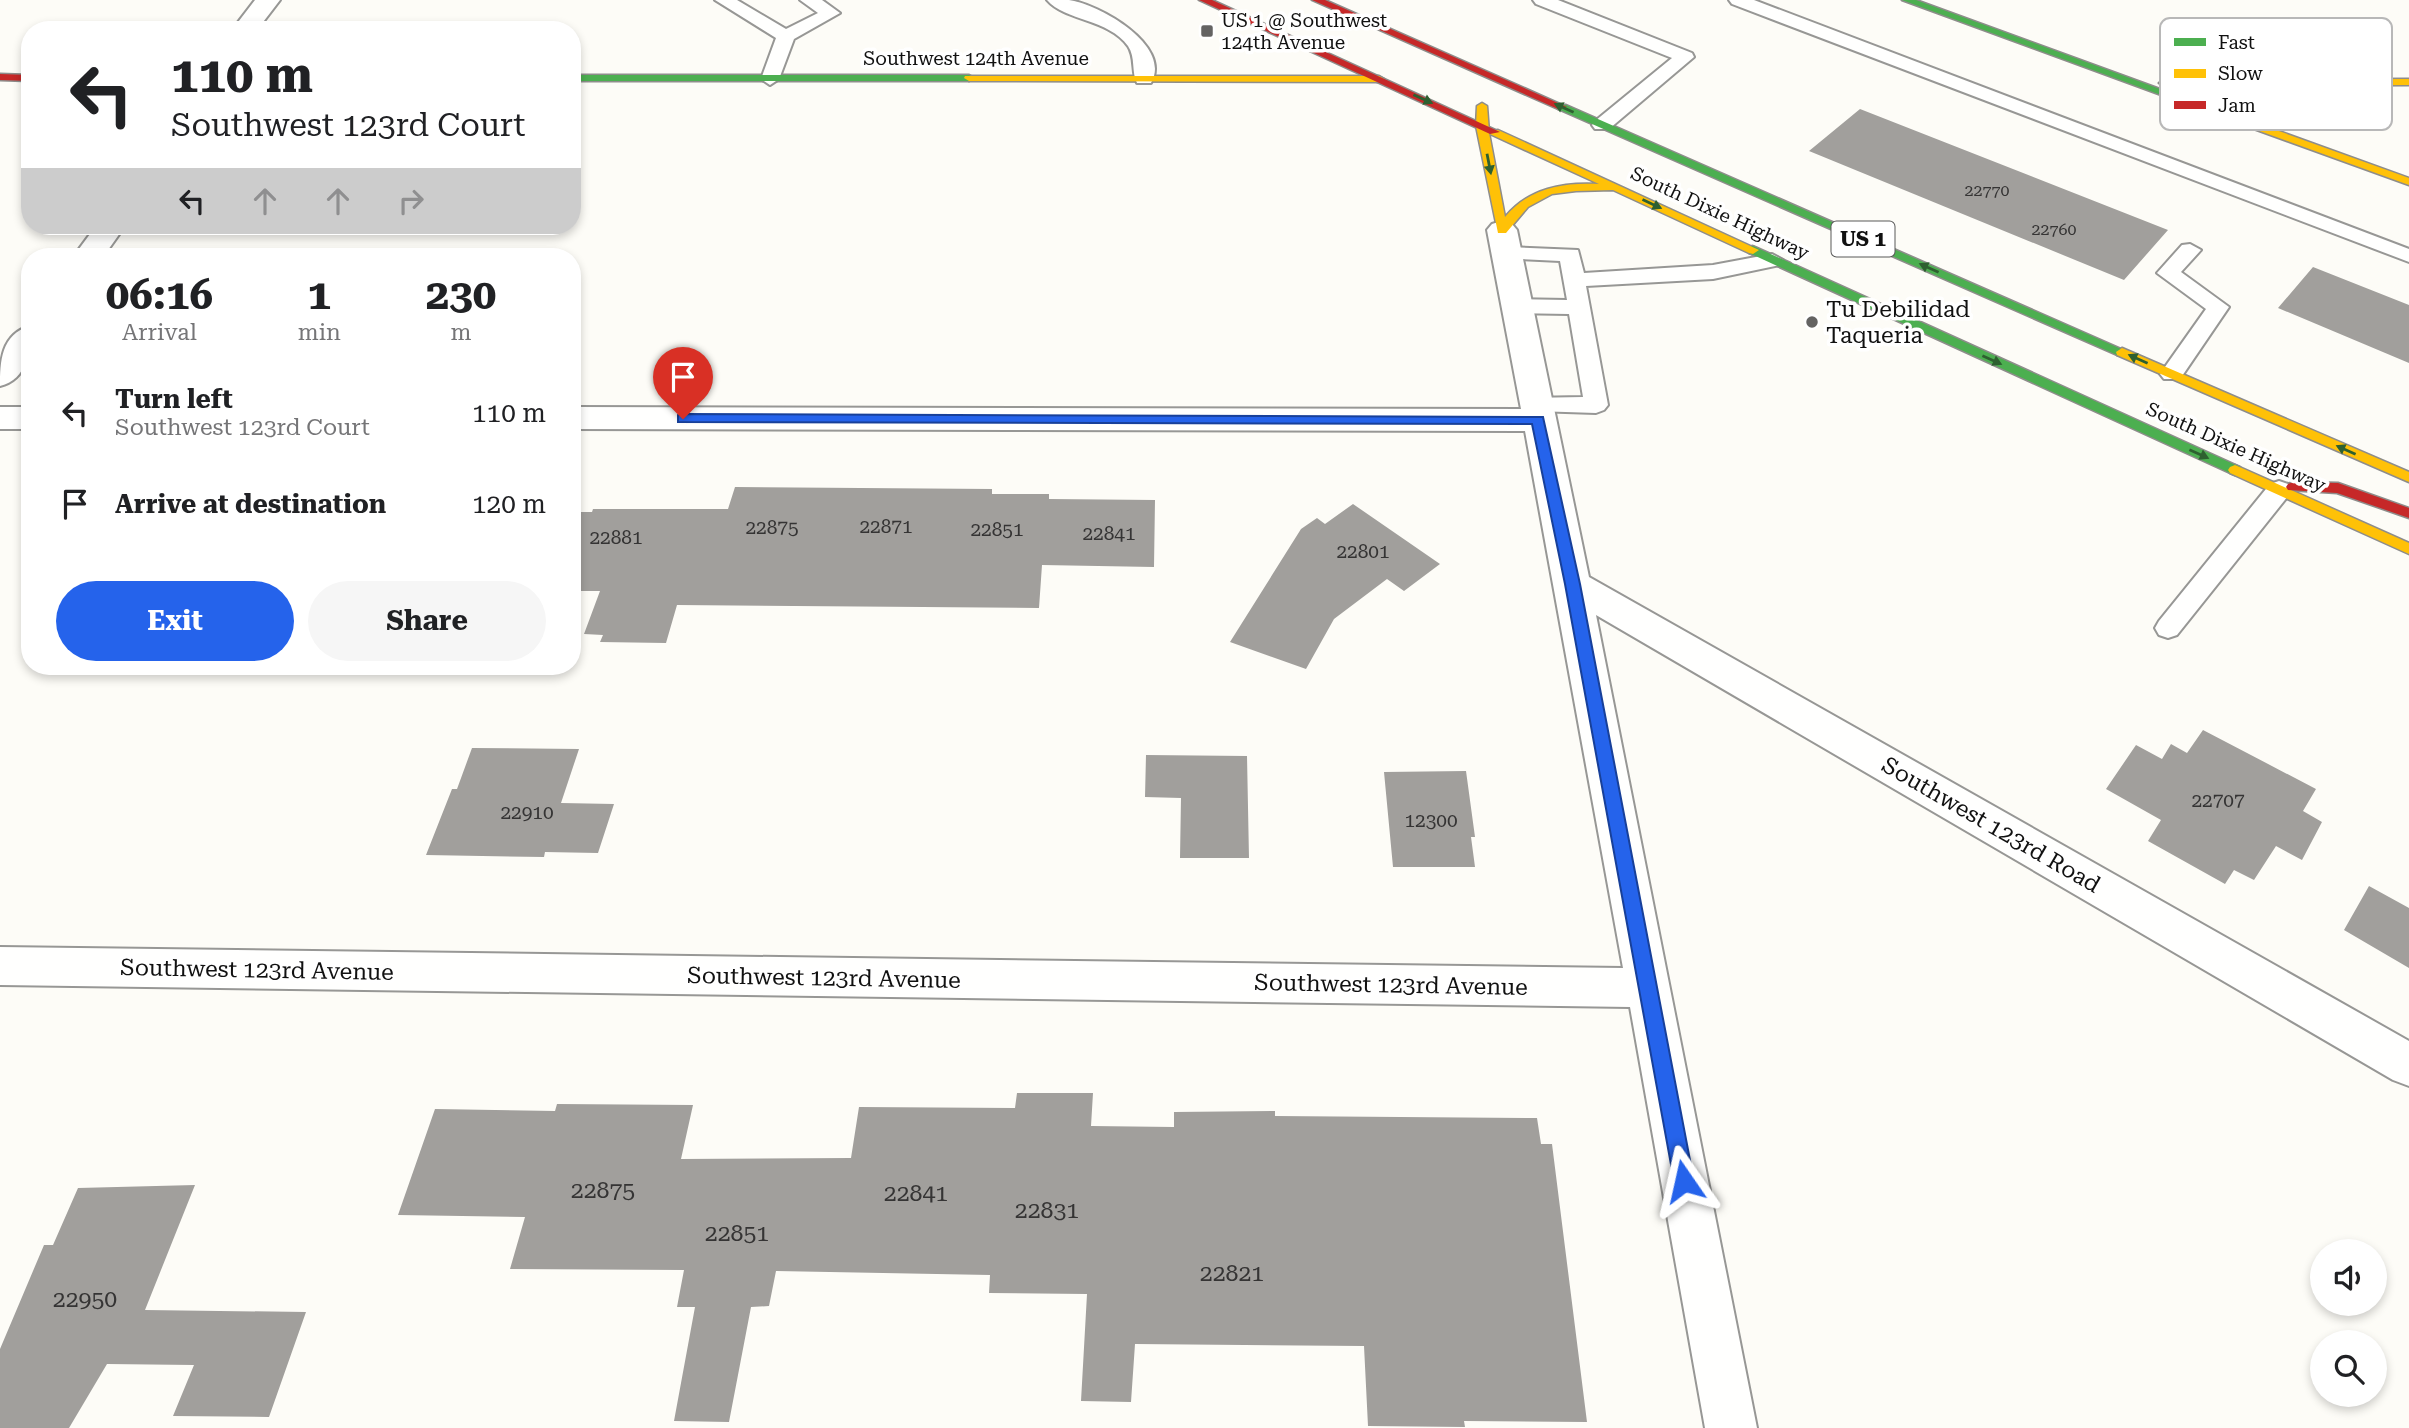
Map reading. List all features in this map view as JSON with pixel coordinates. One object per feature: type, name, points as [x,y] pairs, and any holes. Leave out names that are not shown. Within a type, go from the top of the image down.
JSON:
[{"type":"main road","name":"South Dixie Highway","points":[[1204,0],[2409,549]]},
{"type":"main road","name":"South Dixie Highway","points":[[1317,0],[2409,477]]},
{"type":"main road","points":[[1907,0],[2160,91]]},
{"type":"main road","points":[[1373,41],[1400,36]]},
{"type":"main road","points":[[1481,72],[1482,126],[1504,242]]},
{"type":"main road","points":[[0,78],[21,78]]},
{"type":"main road","name":"Southwest 124th Avenue","points":[[581,78],[1379,79]]},
{"type":"main road","points":[[2137,83],[2160,83]]},
{"type":"main road","points":[[2266,130],[2409,182]]},
{"type":"main road","points":[[1504,242],[1518,207],[1546,193],[1588,186],[1617,189]]},
{"type":"main road","points":[[2278,490],[2309,485],[2341,489],[2409,513]]},
{"type":"street","points":[[251,21],[268,0]]},
{"type":"street","points":[[1504,242],[1572,584],[1731,1428]]},
{"type":"street","points":[[0,376],[21,348]]},
{"type":"street","points":[[581,418],[1537,412]]},
{"type":"street","points":[[0,418],[21,418]]},
{"type":"street","name":"Southwest 123rd Road","points":[[1572,584],[2409,1065]]},
{"type":"street","name":"Southwest 123rd Avenue","points":[[0,966],[1647,988]]},
{"type":"lane","points":[[724,0],[786,36]]},
{"type":"lane","points":[[770,79],[786,36],[831,13],[809,0]]},
{"type":"lane","points":[[1056,0],[1132,35],[1147,60],[1144,79]]},
{"type":"lane","points":[[1542,0],[1685,57],[1602,125]]},
{"type":"lane","points":[[1738,0],[2409,256]]},
{"type":"lane","points":[[1504,242],[1570,255],[1596,405],[1537,412]]},
{"type":"lane","points":[[2172,374],[2218,307],[2168,273],[2190,250]]},
{"type":"lane","points":[[1574,280],[1713,272],[1772,260]]},
{"type":"lane","points":[[1516,306],[1579,306]]},
{"type":"lane","points":[[2168,628],[2278,490]]},
{"type":"building","points":[[1860,109],[2168,230],[2124,280],[1809,151]]},
{"type":"building","points":[[2313,267],[2409,305],[2409,363],[2278,308]]},
{"type":"building","points":[[735,487],[992,489],[992,494],[1049,494],[1049,499],[1155,500],[1154,567],[1042,565],[1039,608],[677,605],[666,643],[600,642],[603,635],[584,634],[600,591],[581,591],[581,512],[592,512],[593,509],[728,509]]},
{"type":"building","points":[[1353,504],[1440,564],[1404,591],[1387,579],[1334,619],[1306,669],[1230,642],[1301,529],[1317,518],[1325,524]]},
{"type":"building","points":[[2203,730],[2316,789],[2303,811],[2322,822],[2302,860],[2276,846],[2254,880],[2234,870],[2225,884],[2148,841],[2161,820],[2106,789],[2136,745],[2162,759],[2171,744],[2187,753]]},
{"type":"building","points":[[472,748],[579,749],[561,803],[614,804],[598,853],[545,852],[544,857],[426,855],[452,789],[457,789]]},
{"type":"building","points":[[1146,755],[1247,756],[1249,858],[1180,858],[1181,798],[1145,797]]},
{"type":"building","points":[[1466,771],[1475,837],[1471,837],[1475,867],[1393,867],[1384,772]]},
{"type":"building","points":[[2369,886],[2409,908],[2409,968],[2344,930]]},
{"type":"building","points":[[1017,1093],[1093,1093],[1091,1126],[1174,1127],[1174,1112],[1275,1111],[1275,1116],[1537,1118],[1541,1144],[1552,1144],[1587,1422],[1464,1421],[1465,1427],[1368,1426],[1364,1346],[1135,1344],[1131,1402],[1081,1401],[1087,1294],[989,1293],[990,1275],[776,1271],[769,1306],[751,1307],[729,1422],[674,1421],[695,1307],[677,1307],[684,1270],[510,1269],[525,1217],[398,1215],[435,1109],[555,1111],[557,1104],[693,1105],[681,1159],[851,1158],[859,1107],[1015,1108]]},
{"type":"building","points":[[195,1185],[145,1310],[306,1312],[269,1417],[173,1416],[194,1365],[107,1364],[69,1428],[0,1428],[0,1349],[44,1245],[53,1245],[78,1188]]},
{"type":"traffic: fast","points":[[1907,0],[2160,92]]},
{"type":"traffic: fast","points":[[581,78],[969,78]]},
{"type":"traffic: fast","points":[[1562,107],[2122,352]]},
{"type":"traffic: fast","points":[[1753,250],[2235,470]]},
{"type":"traffic: slow","points":[[969,78],[1379,79]]},
{"type":"traffic: slow","points":[[2392,82],[2409,82]]},
{"type":"traffic: slow","points":[[1482,106],[1482,126],[1502,230]]},
{"type":"traffic: slow","points":[[2266,130],[2409,182]]},
{"type":"traffic: slow","points":[[1494,132],[1753,250]]},
{"type":"traffic: slow","points":[[1502,230],[1524,205],[1548,192],[1576,187],[1609,188]]},
{"type":"traffic: slow","points":[[2122,352],[2409,477]]},
{"type":"traffic: slow","points":[[2235,470],[2409,549]]},
{"type":"traffic: jam","points":[[1204,0],[1494,132]]},
{"type":"traffic: jam","points":[[1317,0],[1562,107]]},
{"type":"traffic: jam","points":[[0,77],[21,78]]},
{"type":"traffic: jam","points":[[2293,487],[2338,488],[2409,513]]},
{"type":"place","name":"US 1 @ Southwest 124th Avenue","points":[[1207,31]]},
{"type":"place","name":"Tu Debilidad Taqueria","points":[[1812,322]]},
{"type":"route","points":[[683,419],[1538,420],[1572,584],[1684,1181]]}]
